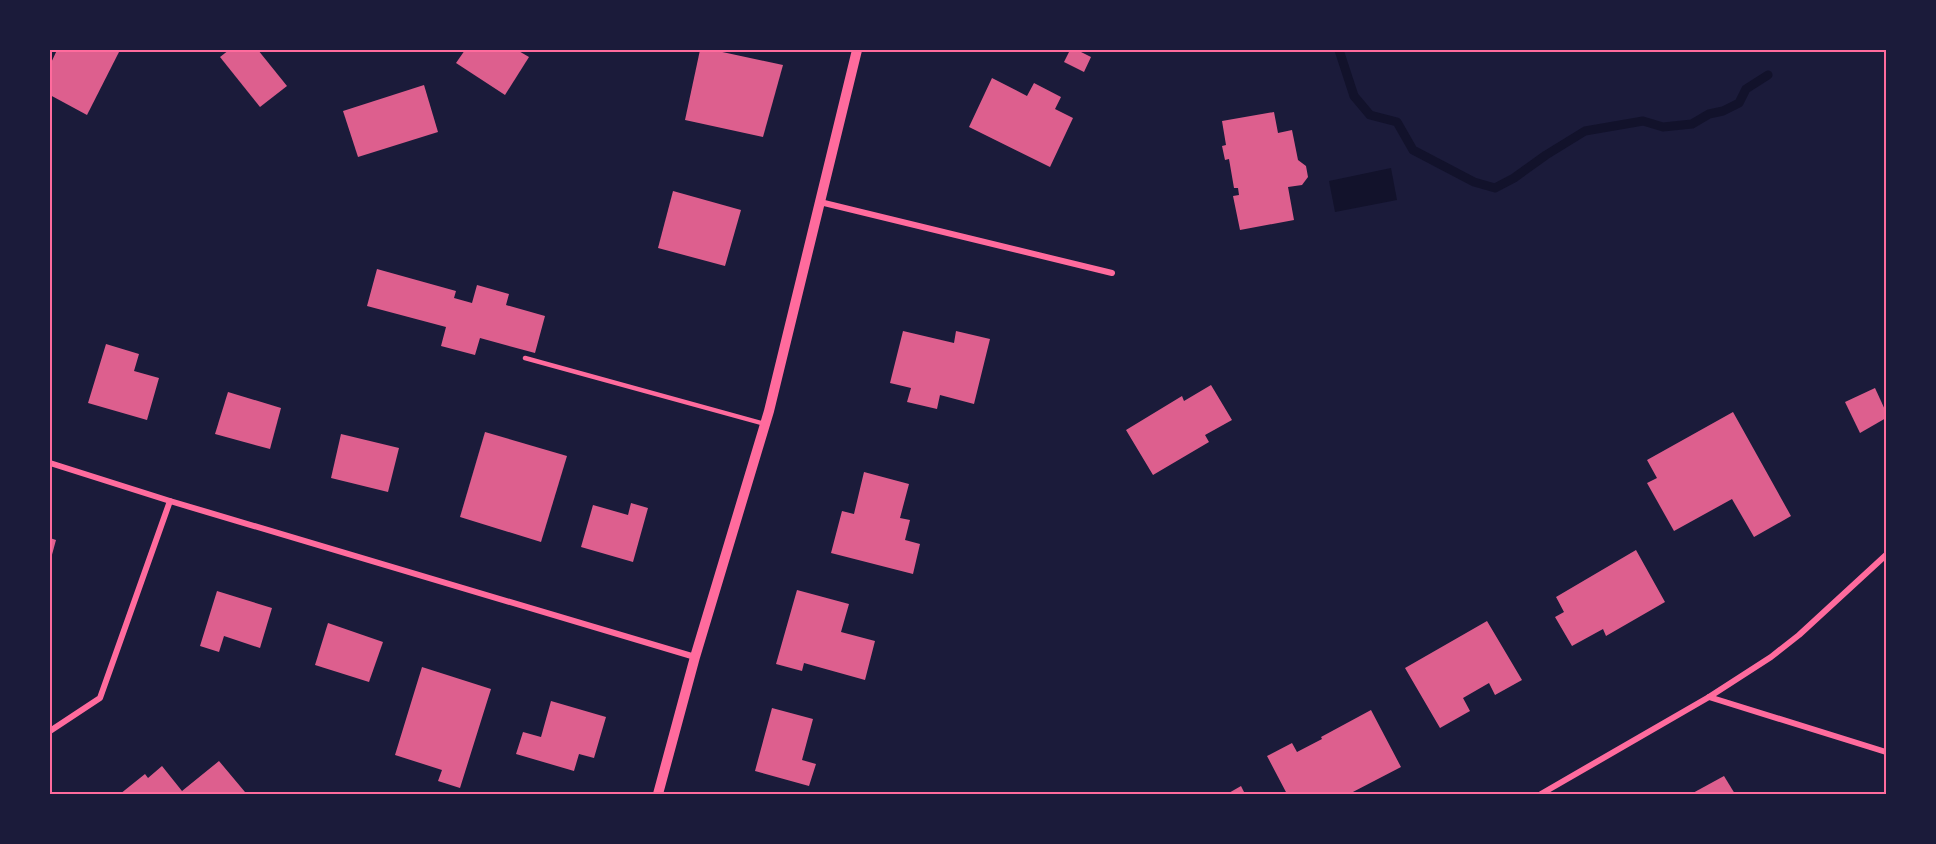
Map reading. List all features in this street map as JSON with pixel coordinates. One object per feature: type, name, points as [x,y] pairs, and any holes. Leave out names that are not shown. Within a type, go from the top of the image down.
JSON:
[{"type":"street","points":[[658,795],[695,657],[769,411],[857,50]]},
{"type":"street","points":[[820,202],[1112,273]]},
{"type":"street","points":[[50,463],[170,501],[695,657]]},
{"type":"street","points":[[50,731],[100,698],[170,501]]},
{"type":"street","points":[[1540,795],[1759,665],[1791,642],[1887,555]]},
{"type":"street","points":[[1708,697],[1887,752]]},
{"type":"lane","points":[[525,358],[765,424]]},
{"type":"shaded area","points":[[1391,168],[1397,200],[1335,212],[1329,181]]},
{"type":"building","points":[[57,50],[120,50],[87,115],[50,95],[50,65]]},
{"type":"building","points":[[229,50],[258,50],[287,86],[260,107],[220,57]]},
{"type":"building","points":[[465,50],[517,50],[529,57],[505,95],[456,63]]},
{"type":"building","points":[[700,50],[713,50],[783,65],[763,137],[685,120]]},
{"type":"building","points":[[1070,50],[1077,50],[1091,57],[1084,72],[1064,62]]},
{"type":"building","points":[[992,78],[1027,96],[1034,83],[1061,97],[1055,109],[1073,118],[1050,167],[969,127]]},
{"type":"building","points":[[424,85],[438,132],[358,157],[343,111]]},
{"type":"building","points":[[1274,112],[1278,133],[1292,130],[1298,160],[1306,166],[1308,177],[1302,185],[1288,187],[1294,220],[1240,230],[1233,196],[1239,195],[1238,188],[1234,188],[1229,159],[1225,160],[1222,146],[1226,145],[1222,121]]},
{"type":"building","points":[[673,191],[741,210],[725,266],[658,248]]},
{"type":"building","points":[[377,269],[456,291],[454,298],[472,303],[477,285],[509,294],[506,305],[545,316],[535,353],[480,338],[475,355],[441,346],[446,327],[367,306]]},
{"type":"building","points":[[903,331],[954,343],[956,331],[990,339],[974,404],[940,395],[937,409],[907,402],[911,388],[890,383]]},
{"type":"building","points":[[106,344],[139,354],[134,371],[159,378],[147,420],[88,403]]},
{"type":"building","points":[[1211,385],[1232,420],[1205,435],[1209,442],[1153,475],[1126,430],[1182,396],[1184,401]]},
{"type":"building","points":[[1875,388],[1886,412],[1886,418],[1860,433],[1845,402]]},
{"type":"building","points":[[228,392],[281,408],[270,449],[215,434]]},
{"type":"building","points":[[1733,412],[1791,516],[1754,537],[1732,499],[1674,531],[1647,483],[1657,478],[1647,460]]},
{"type":"building","points":[[485,432],[567,456],[541,542],[460,517]]},
{"type":"building","points":[[341,434],[399,448],[388,492],[331,478]]},
{"type":"building","points":[[864,472],[909,484],[900,518],[910,520],[905,540],[920,544],[913,574],[831,553],[842,511],[854,514]]},
{"type":"building","points":[[631,503],[648,508],[633,562],[581,547],[593,505],[628,515]]},
{"type":"building","points":[[50,538],[56,540],[50,562]]},
{"type":"building","points":[[1636,550],[1665,602],[1606,636],[1603,629],[1572,646],[1555,617],[1564,612],[1556,597]]},
{"type":"building","points":[[797,590],[849,604],[841,632],[875,641],[865,680],[804,663],[802,671],[776,664]]},
{"type":"building","points":[[217,591],[272,608],[260,648],[224,636],[219,652],[200,646]]},
{"type":"building","points":[[1487,621],[1522,680],[1495,695],[1489,683],[1463,698],[1470,711],[1440,728],[1405,668]]},
{"type":"building","points":[[328,623],[383,642],[369,682],[315,665]]},
{"type":"building","points":[[422,667],[491,689],[460,788],[438,781],[442,770],[395,755]]},
{"type":"building","points":[[551,701],[606,717],[594,758],[579,754],[574,771],[516,754],[523,732],[541,737]]},
{"type":"building","points":[[772,708],[813,719],[802,760],[816,764],[809,786],[755,771]]},
{"type":"building","points":[[1371,710],[1401,767],[1349,794],[1287,794],[1267,756],[1292,743],[1297,752]]},
{"type":"building","points":[[219,761],[245,792],[242,794],[120,794],[145,774],[148,778],[162,766],[182,791]]},
{"type":"building","points":[[1724,776],[1735,794],[1691,794]]},
{"type":"building","points":[[1241,786],[1245,794],[1227,794]]},
{"type":"waterway","points":[[1339,50],[1354,96],[1370,115],[1397,122],[1413,150],[1474,182],[1495,188],[1585,131],[1643,121],[1663,127],[1692,124],[1709,114],[1723,111],[1739,103],[1746,89],[1768,75]]}]
